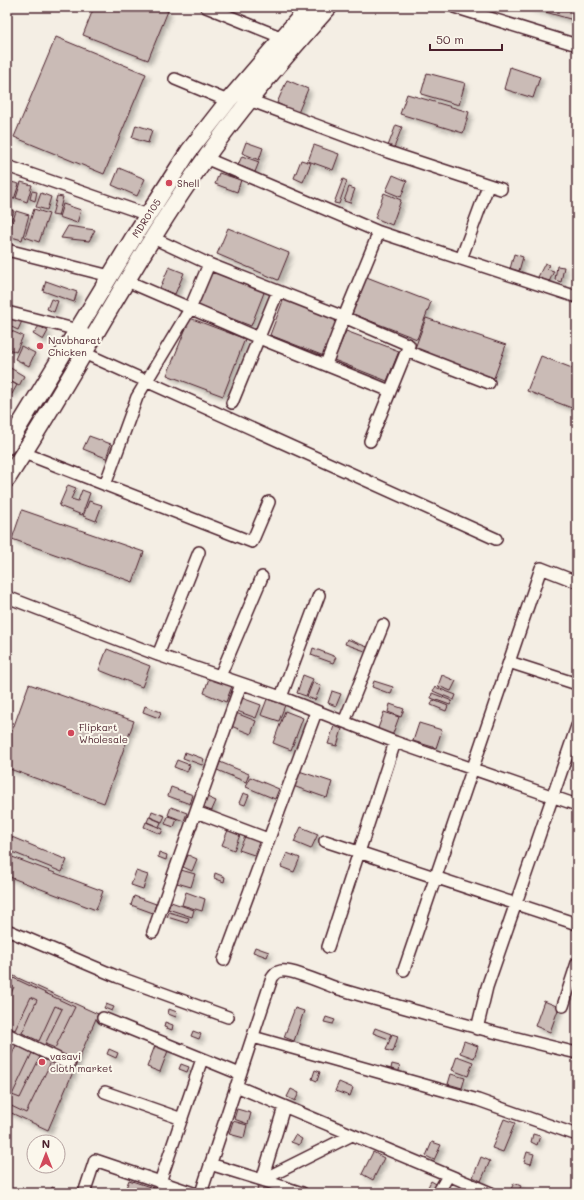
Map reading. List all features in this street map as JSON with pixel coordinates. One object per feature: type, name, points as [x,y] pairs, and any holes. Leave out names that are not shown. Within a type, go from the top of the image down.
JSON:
[{"type":"main road","name":"MDR0105","points":[[7,446],[12,429],[78,330],[110,276],[189,151],[228,101],[309,7]]},
{"type":"main road","name":"MDR0105","points":[[7,479],[153,238],[206,158],[276,66],[329,7]]},
{"type":"street","points":[[206,7],[283,38]]},
{"type":"street","points":[[454,7],[577,45]]},
{"type":"street","points":[[175,79],[228,101]]},
{"type":"street","points":[[249,100],[388,152],[500,189]]},
{"type":"street","points":[[206,158],[379,232],[577,297]]},
{"type":"street","points":[[7,166],[148,215]]},
{"type":"street","points":[[461,259],[488,186]]},
{"type":"street","points":[[326,364],[379,232]]},
{"type":"street","points":[[153,238],[209,264],[344,317],[409,345],[370,441]]},
{"type":"street","points":[[7,250],[110,276]]},
{"type":"street","points":[[105,484],[136,397],[190,309],[209,264]]},
{"type":"street","points":[[127,281],[259,338],[390,391]]},
{"type":"street","points":[[232,403],[278,291]]},
{"type":"street","points":[[7,312],[78,330],[93,339]]},
{"type":"street","points":[[67,347],[84,353],[496,539]]},
{"type":"street","points":[[407,351],[489,383]]},
{"type":"street","points":[[24,453],[252,542],[269,502]]},
{"type":"street","points":[[158,655],[199,552]]},
{"type":"street","points":[[404,970],[541,568],[577,582]]},
{"type":"street","points":[[220,676],[262,577]]},
{"type":"street","points":[[281,697],[319,595]]},
{"type":"street","points":[[7,597],[158,655],[281,697],[395,742],[577,805]]},
{"type":"street","points":[[344,722],[383,625]]},
{"type":"street","points":[[509,662],[577,684]]},
{"type":"street","points":[[153,932],[241,684]]},
{"type":"street","points":[[224,960],[316,712]]},
{"type":"street","points":[[477,1029],[487,987],[577,726]]},
{"type":"street","points":[[328,946],[395,742]]},
{"type":"street","points":[[196,812],[268,839]]},
{"type":"street","points":[[325,841],[577,924]]},
{"type":"street","points":[[7,930],[118,976],[228,1017]]},
{"type":"street","points":[[563,1006],[577,963]]},
{"type":"street","points":[[201,1193],[272,978],[276,972],[283,970],[332,987],[477,1029],[577,1053]]},
{"type":"street","points":[[103,1018],[240,1074]]},
{"type":"street","points":[[7,1034],[69,1064]]},
{"type":"street","points":[[253,1037],[478,1100],[577,1135]]},
{"type":"street","points":[[160,1182],[202,1058]]},
{"type":"street","points":[[236,1086],[448,1176],[476,1190],[491,1193]]},
{"type":"street","points":[[105,1092],[182,1119]]},
{"type":"street","points":[[262,1180],[284,1107]]},
{"type":"street","points":[[262,1180],[352,1135]]},
{"type":"street","points":[[84,1193],[95,1160],[193,1193]]},
{"type":"street","points":[[210,1164],[302,1193]]},
{"type":"street","points":[[438,1193],[448,1176]]},
{"type":"building","points":[[94,7],[157,7],[168,11],[148,60],[83,35]]},
{"type":"building","points":[[528,7],[577,7],[577,21]]},
{"type":"building","points":[[56,37],[146,74],[104,174],[14,137]]},
{"type":"building","points":[[510,67],[540,77],[533,98],[504,89]]},
{"type":"building","points":[[427,73],[465,83],[459,105],[421,94]]},
{"type":"building","points":[[287,80],[308,89],[298,113],[277,103]]},
{"type":"building","points":[[407,94],[469,112],[463,133],[400,114]]},
{"type":"building","points":[[136,125],[152,130],[148,143],[132,138]]},
{"type":"building","points":[[396,125],[402,127],[394,148],[388,146]]},
{"type":"building","points":[[246,142],[263,148],[259,160],[242,153]]},
{"type":"building","points":[[314,145],[339,154],[333,170],[308,161]]},
{"type":"building","points":[[242,156],[259,162],[255,172],[238,165]]},
{"type":"building","points":[[301,160],[311,163],[303,182],[294,178]]},
{"type":"building","points":[[119,168],[145,179],[137,196],[112,185]]},
{"type":"building","points":[[219,173],[241,180],[237,192],[215,184]]},
{"type":"building","points":[[393,175],[407,181],[401,197],[386,191]]},
{"type":"building","points":[[343,179],[347,181],[339,204],[334,203]]},
{"type":"building","points":[[11,182],[19,184],[14,199],[7,197]]},
{"type":"building","points":[[21,182],[32,185],[27,202],[16,198]]},
{"type":"building","points":[[349,187],[355,189],[350,203],[344,201]]},
{"type":"building","points":[[32,191],[37,192],[35,201],[30,199]]},
{"type":"building","points":[[41,193],[51,197],[47,210],[36,207]]},
{"type":"building","points":[[384,193],[401,200],[392,225],[375,218]]},
{"type":"building","points":[[57,196],[63,197],[58,216],[52,215]]},
{"type":"building","points":[[63,204],[81,210],[77,223],[59,217]]},
{"type":"building","points":[[7,209],[14,211],[7,233]]},
{"type":"building","points":[[34,209],[49,214],[39,242],[25,237]]},
{"type":"building","points":[[16,211],[29,215],[22,240],[8,236]]},
{"type":"building","points":[[68,226],[95,230],[89,241],[61,238]]},
{"type":"building","points":[[228,228],[289,253],[278,280],[217,254]]},
{"type":"building","points":[[514,254],[523,257],[519,271],[510,269]]},
{"type":"building","points":[[545,263],[549,265],[547,269],[554,271],[549,282],[538,277]]},
{"type":"building","points":[[557,266],[564,267],[561,282],[555,280]]},
{"type":"building","points":[[169,267],[184,273],[175,294],[160,288]]},
{"type":"building","points":[[211,270],[265,290],[251,326],[197,305]]},
{"type":"building","points":[[364,276],[431,302],[417,339],[350,313]]},
{"type":"building","points":[[46,281],[77,292],[74,302],[43,291]]},
{"type":"building","points":[[284,298],[338,319],[324,356],[270,335]]},
{"type":"building","points":[[51,299],[58,301],[54,312],[47,309]]},
{"type":"building","points":[[11,316],[22,321],[18,330],[7,325]]},
{"type":"building","points":[[190,318],[245,339],[223,396],[167,375]]},
{"type":"building","points":[[426,318],[506,345],[494,378],[414,351]]},
{"type":"building","points":[[39,326],[48,331],[43,340],[33,334]]},
{"type":"building","points":[[7,329],[23,336],[16,352],[7,348]]},
{"type":"building","points":[[346,331],[399,351],[387,381],[334,360]]},
{"type":"building","points":[[21,346],[35,353],[29,366],[15,359]]},
{"type":"building","points":[[541,356],[577,370],[577,410],[527,391]]},
{"type":"building","points":[[7,366],[24,376],[19,386],[7,379]]},
{"type":"building","points":[[7,380],[17,385],[12,394],[7,391]]},
{"type":"building","points":[[89,436],[111,444],[106,458],[83,449]]},
{"type":"building","points":[[68,485],[76,488],[71,499],[78,501],[82,490],[90,493],[82,515],[59,506]]},
{"type":"building","points":[[89,501],[102,505],[96,521],[83,516]]},
{"type":"building","points":[[22,510],[144,552],[133,582],[12,539]]},
{"type":"building","points":[[347,639],[370,648],[368,652],[345,644]]},
{"type":"building","points":[[313,648],[336,657],[333,663],[311,655]]},
{"type":"building","points":[[107,649],[150,666],[142,687],[99,670]]},
{"type":"building","points":[[303,675],[313,679],[306,696],[297,693]]},
{"type":"building","points":[[442,675],[456,681],[451,691],[438,686]]},
{"type":"building","points":[[209,678],[232,686],[226,702],[204,693]]},
{"type":"building","points":[[374,681],[393,687],[391,694],[372,687]]},
{"type":"building","points":[[313,682],[321,686],[315,700],[307,697]]},
{"type":"building","name":"Flipkart Wholesale","points":[[29,684],[134,721],[104,803],[7,768],[7,745]]},
{"type":"building","points":[[435,687],[456,695],[454,700],[433,691]]},
{"type":"building","points":[[332,691],[341,694],[336,706],[328,703]]},
{"type":"building","points":[[432,693],[452,701],[450,705],[431,698]]},
{"type":"building","points":[[242,698],[261,705],[256,718],[237,711]]},
{"type":"building","points":[[267,699],[285,705],[279,721],[261,715]]},
{"type":"building","points":[[433,700],[448,706],[446,711],[431,705]]},
{"type":"building","points":[[390,704],[404,709],[401,717],[388,712]]},
{"type":"building","points":[[145,706],[161,712],[159,718],[143,712]]},
{"type":"building","points":[[285,711],[303,718],[291,750],[273,743]]},
{"type":"building","points":[[384,712],[399,717],[392,736],[377,731]]},
{"type":"building","points":[[236,713],[256,721],[251,734],[231,726]]},
{"type":"building","points":[[419,723],[442,730],[436,748],[413,741]]},
{"type":"building","points":[[334,726],[342,729],[337,746],[328,744]]},
{"type":"building","points":[[185,752],[204,759],[202,765],[183,758]]},
{"type":"building","points":[[177,760],[190,765],[187,772],[174,767]]},
{"type":"building","points":[[220,762],[249,774],[246,782],[217,770]]},
{"type":"building","points":[[299,771],[332,782],[327,798],[293,786]]},
{"type":"building","points":[[250,777],[279,789],[275,799],[246,787]]},
{"type":"building","points":[[171,787],[193,795],[190,804],[168,796]]},
{"type":"building","points":[[243,793],[249,795],[245,805],[239,803]]},
{"type":"building","points":[[207,797],[216,801],[211,812],[202,808]]},
{"type":"building","points":[[171,807],[187,813],[184,821],[168,815]]},
{"type":"building","points":[[152,811],[165,816],[162,822],[150,817]]},
{"type":"building","points":[[168,816],[177,819],[174,827],[165,824]]},
{"type":"building","points":[[149,817],[161,822],[159,827],[147,822]]},
{"type":"building","points":[[146,822],[163,829],[161,834],[144,827]]},
{"type":"building","points":[[301,827],[318,834],[311,849],[294,842]]},
{"type":"building","points":[[228,830],[240,835],[234,850],[222,845]]},
{"type":"building","points":[[246,834],[260,840],[254,855],[239,850]]},
{"type":"building","points":[[7,835],[67,860],[62,872],[7,850]]},
{"type":"building","points":[[159,852],[167,855],[166,860],[158,857]]},
{"type":"building","points":[[287,853],[300,858],[294,872],[281,867]]},
{"type":"building","points":[[7,855],[103,891],[96,910],[7,876]]},
{"type":"building","points":[[188,855],[197,859],[192,871],[183,867]]},
{"type":"building","points":[[181,870],[195,874],[191,887],[177,883]]},
{"type":"building","points":[[136,871],[148,875],[143,889],[131,885]]},
{"type":"building","points":[[215,873],[225,877],[224,882],[214,878]]},
{"type":"building","points":[[186,892],[205,899],[202,911],[182,905]]},
{"type":"building","points":[[134,896],[156,904],[153,913],[131,905]]},
{"type":"building","points":[[171,902],[194,910],[192,917],[168,909]]},
{"type":"building","points":[[169,912],[189,918],[187,923],[167,917]]},
{"type":"building","points":[[255,947],[269,952],[267,957],[253,952]]},
{"type":"building","name":"vasavi cloth market","points":[[7,973],[98,1014],[48,1130],[7,1111]]},
{"type":"building","points":[[7,975],[75,1007],[55,1048],[45,1044],[62,1009],[55,1006],[39,1041],[22,1033],[37,1000],[31,997],[15,1030],[7,1026],[7,1001],[14,987],[7,984]]},
{"type":"building","points":[[544,1001],[559,1007],[550,1032],[535,1026]]},
{"type":"building","points":[[106,1004],[114,1007],[112,1011],[104,1008]]},
{"type":"building","points":[[295,1008],[304,1011],[294,1041],[284,1037]]},
{"type":"building","points":[[169,1009],[177,1012],[176,1017],[168,1014]]},
{"type":"building","points":[[326,1017],[335,1020],[333,1024],[324,1022]]},
{"type":"building","points":[[165,1022],[173,1025],[172,1030],[164,1027]]},
{"type":"building","points":[[375,1028],[391,1034],[389,1039],[373,1033]]},
{"type":"building","points":[[193,1031],[201,1034],[199,1039],[191,1036]]},
{"type":"building","points":[[392,1034],[398,1036],[393,1052],[386,1050]]},
{"type":"building","points":[[464,1041],[478,1046],[474,1058],[460,1053]]},
{"type":"building","points":[[156,1043],[169,1048],[160,1072],[147,1067]]},
{"type":"building","points":[[16,1045],[32,1053],[12,1095],[20,1098],[40,1057],[51,1062],[26,1113],[7,1104],[7,1065]]},
{"type":"building","points":[[109,1049],[118,1053],[116,1058],[107,1054]]},
{"type":"building","points":[[457,1056],[473,1062],[468,1076],[452,1070]]},
{"type":"building","points":[[181,1064],[189,1067],[187,1072],[179,1069]]},
{"type":"building","points":[[392,1064],[400,1066],[398,1075],[390,1073]]},
{"type":"building","points":[[315,1070],[320,1072],[317,1081],[312,1079]]},
{"type":"building","points":[[451,1074],[465,1078],[462,1088],[448,1084]]},
{"type":"building","points":[[339,1082],[353,1088],[350,1096],[335,1091]]},
{"type":"building","points":[[291,1089],[299,1093],[295,1101],[287,1097]]},
{"type":"building","points":[[237,1109],[251,1113],[248,1124],[234,1119]]},
{"type":"building","points":[[504,1119],[515,1123],[503,1152],[492,1148]]},
{"type":"building","points":[[233,1121],[247,1125],[244,1138],[229,1134]]},
{"type":"building","points":[[533,1134],[540,1136],[537,1145],[531,1142]]},
{"type":"building","points":[[295,1135],[302,1139],[299,1145],[291,1142]]},
{"type":"building","points":[[432,1142],[441,1145],[434,1160],[426,1156]]},
{"type":"building","points":[[373,1152],[384,1158],[373,1180],[362,1174]]},
{"type":"building","points":[[527,1152],[534,1154],[531,1164],[524,1162]]},
{"type":"building","points":[[481,1157],[490,1161],[481,1181],[473,1177]]},
{"type":"building","points":[[129,1180],[162,1191],[162,1193],[124,1193]]},
{"type":"building","points":[[431,1181],[438,1185],[434,1193],[426,1191]]},
{"type":"building","points":[[514,1183],[521,1186],[518,1193],[510,1191]]},
{"type":"building","points":[[259,1184],[278,1189],[277,1193],[256,1193]]},
{"type":"building","points":[[52,1187],[66,1193],[50,1193]]},
{"type":"place","name":"Shell","points":[[169,183]]},
{"type":"place","name":"Navbharat Chicken","points":[[40,346]]},
{"type":"place","name":"Flipkart Wholesale","points":[[71,733]]},
{"type":"place","name":"vasavi cloth market","points":[[42,1062]]}]
